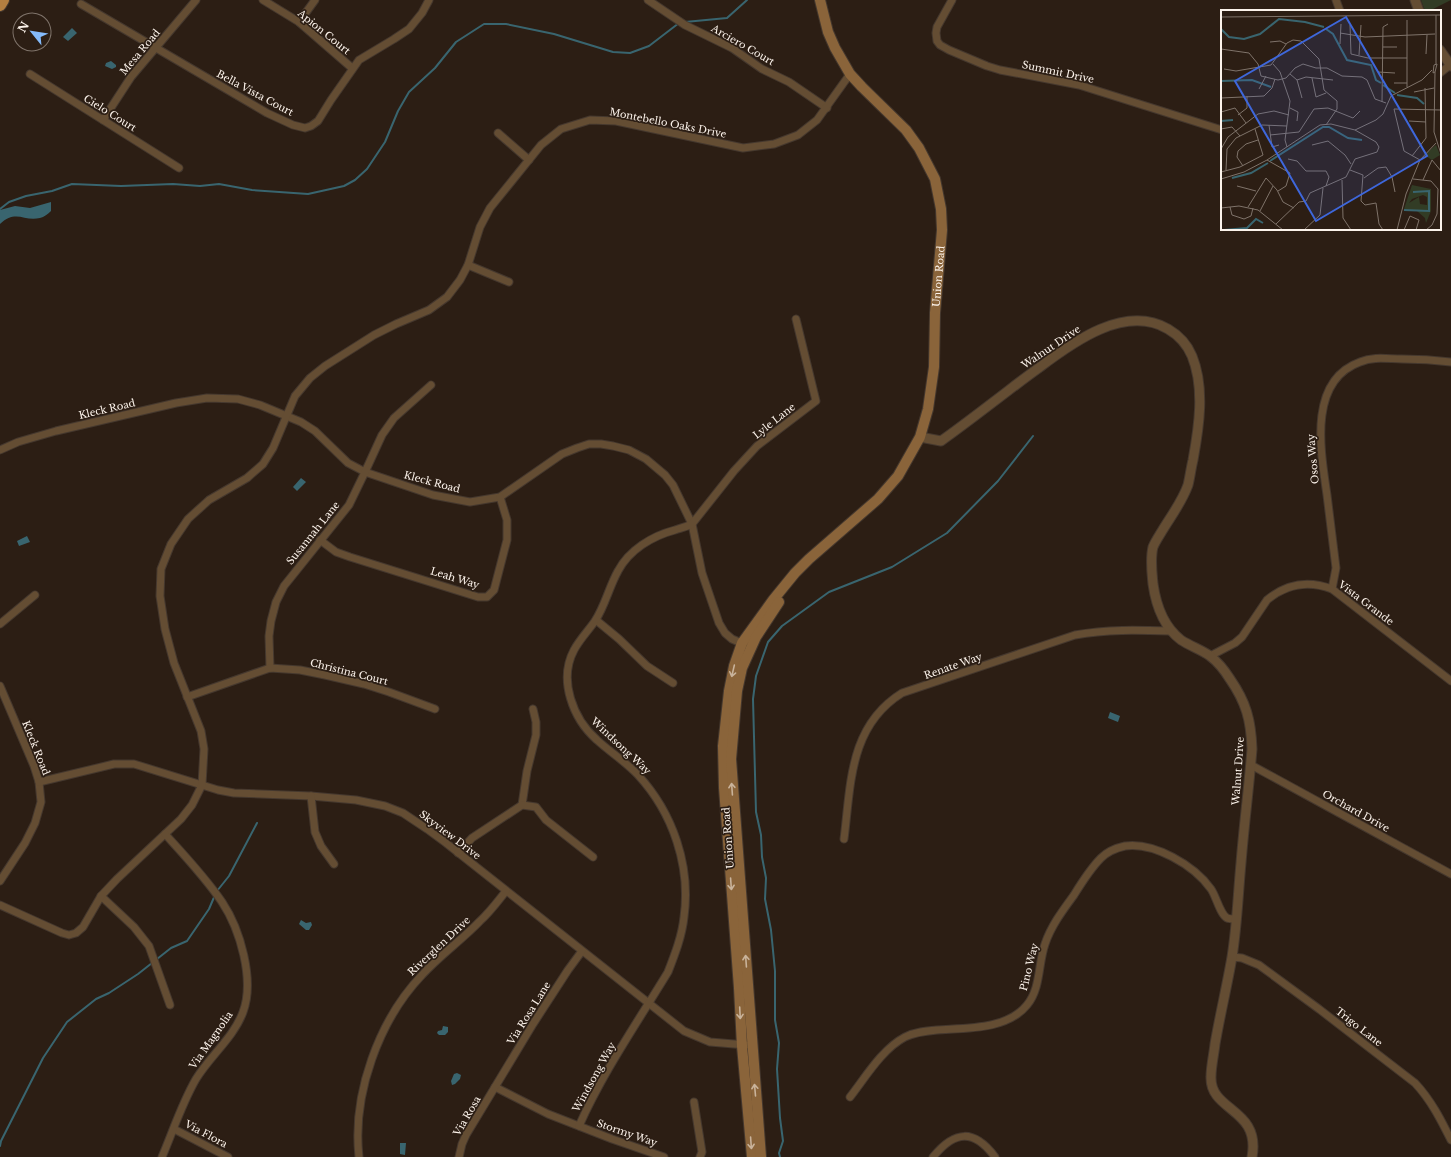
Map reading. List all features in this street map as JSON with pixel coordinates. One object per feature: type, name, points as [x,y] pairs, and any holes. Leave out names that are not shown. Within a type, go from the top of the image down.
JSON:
[{"type":"highway","points":[[0,5],[3,0]]},
{"type":"main road","name":"Union Road","points":[[761,1157],[739,988],[723,766],[723,746],[729,691],[734,666],[777,594],[800,568],[886,492],[898,476],[920,437],[928,409],[934,367],[942,230],[941,209],[935,179],[920,148],[906,130],[850,74],[835,48],[828,32],[820,0]]},
{"type":"main road","name":"Union Road","points":[[747,1045],[752,1157]]},
{"type":"street","name":"Mesa Road","points":[[103,120],[130,77],[196,0]]},
{"type":"street","name":"Apion Court","points":[[263,0],[299,22],[352,68]]},
{"type":"street","points":[[299,22],[315,0]]},
{"type":"street","name":"Bella Vista Court","points":[[81,4],[267,113],[293,125],[305,128],[318,121],[352,68],[359,60],[409,29],[422,13],[429,0]]},
{"type":"street","name":"Arciero Court","points":[[648,0],[685,25],[732,48],[762,69],[789,82],[827,108]]},
{"type":"street","name":"Summit Drive","points":[[952,0],[936,33],[937,41],[940,45],[949,50],[1000,70],[1079,85],[1221,130]]},
{"type":"street","points":[[1336,0],[1340,10]]},
{"type":"street","points":[[1414,0],[1419,10]]},
{"type":"street","points":[[1441,51],[1451,66],[1441,72]]},
{"type":"street","name":"Cielo Court","points":[[30,74],[179,168]]},
{"type":"street","name":"Montebello Oaks Drive","points":[[0,905],[62,933],[69,935],[76,933],[83,927],[101,896],[181,819],[192,805],[202,785],[204,749],[198,724],[174,663],[165,629],[160,596],[161,569],[171,544],[188,519],[209,500],[247,478],[263,464],[273,448],[295,396],[310,378],[325,366],[374,335],[429,310],[447,297],[460,280],[468,265],[480,227],[490,208],[541,145],[561,129],[590,120],[616,121],[743,148],[774,144],[798,135],[817,120],[850,74]]},
{"type":"street","points":[[498,133],[529,160]]},
{"type":"street","points":[[468,265],[508,282]]},
{"type":"street","name":"Lyle Lane","points":[[692,524],[734,471],[757,446],[816,401],[796,319]]},
{"type":"street","name":"Walnut Drive","points":[[920,437],[941,441],[1069,345],[1093,332],[1110,326],[1126,322],[1144,321],[1163,326],[1176,334],[1189,348],[1196,366],[1199,381],[1198,435],[1188,485],[1179,504],[1153,546],[1152,556],[1154,586],[1162,617],[1171,631],[1182,640],[1210,656],[1224,670],[1244,702],[1250,721],[1252,736],[1251,765],[1232,957],[1221,1008],[1210,1078],[1213,1091],[1221,1101],[1242,1117],[1252,1133],[1254,1138],[1252,1157]]},
{"type":"street","name":"Osos Way","points":[[1332,589],[1336,568],[1320,440],[1322,415],[1330,389],[1341,374],[1349,367],[1372,358],[1451,362]]},
{"type":"street","name":"Susannah Lane","points":[[270,668],[269,636],[276,602],[284,586],[349,504],[382,435],[394,418],[431,385]]},
{"type":"street","name":"Kleck Road","points":[[0,450],[18,442],[56,431],[176,403],[207,398],[238,400],[260,405],[301,422],[314,431],[348,463],[365,472],[433,495],[470,502],[500,497],[562,454],[589,444],[601,444],[628,450],[646,459],[657,467],[673,485],[692,524],[702,573],[719,623],[725,633],[746,645]]},
{"type":"street","name":"Leah Way","points":[[320,540],[336,552],[350,557],[478,597],[487,597],[494,590],[506,540],[507,520],[500,497]]},
{"type":"street","name":"Windsong Way","points":[[579,1126],[590,1102],[668,972],[681,935],[686,888],[682,863],[673,830],[663,809],[650,788],[638,775],[623,760],[596,740],[578,717],[573,707],[568,688],[569,666],[573,651],[580,639],[596,620],[618,571],[628,557],[638,548],[657,536],[692,524]]},
{"type":"street","name":"Vista Grande","points":[[1210,656],[1235,643],[1242,637],[1267,600],[1280,590],[1300,584],[1317,584],[1332,589],[1451,681]]},
{"type":"street","points":[[0,624],[35,595]]},
{"type":"street","points":[[596,620],[619,639],[647,666],[673,683]]},
{"type":"street","name":"Renate Way","points":[[844,839],[854,758],[866,730],[879,711],[902,693],[1075,635],[1091,632],[1122,630],[1171,631]]},
{"type":"street","name":"Christina Court","points":[[187,697],[270,668],[325,674],[389,692],[435,710]]},
{"type":"street","name":"Kleck Road","points":[[0,686],[34,766],[39,782],[41,802],[35,823],[25,843],[0,881]]},
{"type":"street","points":[[522,806],[527,772],[536,735],[533,709]]},
{"type":"street","name":"Skyview Drive","points":[[39,782],[114,764],[134,764],[218,790],[234,793],[311,796],[356,800],[385,806],[403,813],[427,829],[684,1030],[696,1037],[710,1042],[747,1045]]},
{"type":"street","name":"Orchard Drive","points":[[1251,765],[1451,874]]},
{"type":"street","points":[[311,796],[315,832],[321,846],[334,864]]},
{"type":"street","points":[[458,853],[472,838],[522,806],[536,807],[546,820],[593,857]]},
{"type":"street","name":"Via Magnolia","points":[[162,1157],[184,1104],[196,1080],[234,1029],[242,1014],[246,1001],[248,985],[247,970],[241,948],[223,903],[198,871],[165,834]]},
{"type":"street","name":"Pino Way","points":[[850,1097],[884,1054],[904,1038],[916,1033],[974,1027],[1002,1022],[1013,1018],[1022,1012],[1033,996],[1037,985],[1041,955],[1049,933],[1092,867],[1102,857],[1113,850],[1125,846],[1140,846],[1156,850],[1174,858],[1199,876],[1211,890],[1223,914],[1227,918],[1236,920]]},
{"type":"street","name":"Riverglen Drive","points":[[359,1157],[359,1123],[365,1083],[372,1059],[387,1025],[409,990],[422,975],[446,951],[481,921],[506,891]]},
{"type":"street","points":[[101,896],[134,927],[149,946],[170,1005]]},
{"type":"street","name":"Via Rosa Lane","points":[[495,1087],[568,970],[582,951]]},
{"type":"street","name":"Trigo Lane","points":[[1232,957],[1242,958],[1259,965],[1415,1083],[1425,1094],[1434,1108],[1451,1140]]},
{"type":"street","name":"Stormy Way","points":[[495,1087],[548,1114],[664,1157]]},
{"type":"street","name":"Via Rosa","points":[[460,1157],[462,1144],[466,1135],[495,1087]]},
{"type":"street","points":[[694,1102],[702,1152],[700,1157]]},
{"type":"street","name":"Via Flora","points":[[174,1129],[228,1157]]},
{"type":"street","points":[[933,1157],[950,1140],[964,1136],[977,1140],[995,1157]]},
{"type":"green space","points":[[1421,0],[1451,0],[1431,10],[1425,10]]},
{"type":"water","points":[[72,28],[77,33],[68,41],[63,37]]},
{"type":"water","points":[[111,61],[116,65],[116,67],[112,69],[105,66],[106,63]]},
{"type":"water","points":[[51,202],[51,211],[43,217],[29,219],[11,217],[0,224],[0,210],[15,206],[30,208]]},
{"type":"water","points":[[301,478],[306,482],[297,491],[293,487]]},
{"type":"water","points":[[27,536],[30,542],[19,546],[17,541]]},
{"type":"water","points":[[1110,712],[1120,716],[1118,722],[1108,718]]},
{"type":"water","points":[[301,920],[306,923],[311,922],[312,925],[309,930],[306,930],[299,924]]},
{"type":"water","points":[[443,1026],[448,1027],[448,1032],[445,1035],[439,1035],[437,1033],[438,1031],[442,1030]]},
{"type":"water","points":[[457,1073],[461,1075],[460,1079],[452,1085],[451,1081],[454,1074]]},
{"type":"water","points":[[400,1143],[406,1143],[405,1155],[400,1154]]},
{"type":"waterway","points":[[685,22],[727,18],[747,0]]},
{"type":"waterway","points":[[0,209],[9,202],[26,196],[52,191],[72,184],[121,186],[173,184],[200,186],[219,184],[252,190],[308,194],[344,186],[355,180],[367,169],[385,142],[398,111],[409,92],[435,68],[456,42],[484,24],[506,24],[554,34],[613,52],[630,53],[649,46],[679,23]]},
{"type":"waterway","points":[[780,1157],[779,1153],[783,1141],[777,1069],[779,1043],[775,1020],[775,971],[771,930],[765,899],[766,878],[762,857],[761,835],[756,812],[753,699],[756,676],[768,642],[782,626],[829,592],[892,567],[947,533],[998,481],[1033,436]]},
{"type":"waterway","points":[[217,891],[229,876],[257,823]]},
{"type":"waterway","points":[[0,1146],[1,1141],[43,1058],[67,1022],[96,999],[109,993],[138,974],[171,948],[187,941],[209,909],[215,895]]}]
